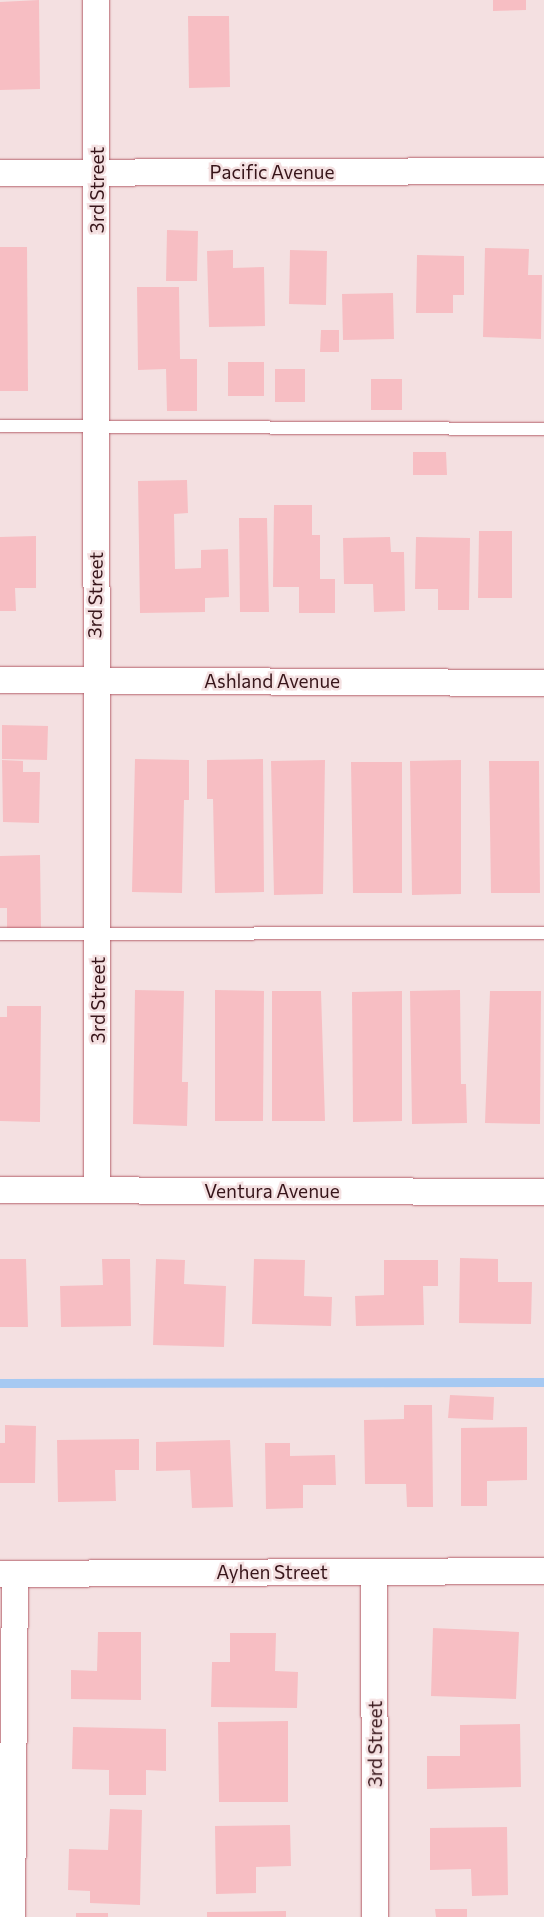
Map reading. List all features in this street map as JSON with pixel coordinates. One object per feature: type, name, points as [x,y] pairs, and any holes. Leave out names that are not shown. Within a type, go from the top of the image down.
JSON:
[{"type":"street","name":"3rd Street","points":[[96,0],[97,425],[94,680],[98,934],[97,1190]]},
{"type":"street","name":"Pacific Avenue","points":[[0,173],[544,171]]},
{"type":"street","name":"Ashland Avenue","points":[[0,680],[544,683]]},
{"type":"street","name":"Ventura Avenue","points":[[0,1190],[544,1192]]},
{"type":"street","name":"Ayhen Street","points":[[7,1574],[544,1571]]},
{"type":"street","name":"3rd Street","points":[[374,1572],[375,1917]]},
{"type":"street","points":[[7,1574],[12,1917]]},
{"type":"lane","points":[[0,426],[97,425],[544,429]]},
{"type":"lane","points":[[0,934],[544,933]]},
{"type":"building","points":[[39,0],[40,89],[0,90],[0,2]]},
{"type":"building","points":[[493,0],[526,0],[526,10],[493,11]]},
{"type":"building","points":[[188,16],[229,16],[230,87],[189,88]]},
{"type":"building","points":[[167,230],[198,231],[197,281],[166,281]]},
{"type":"building","points":[[0,247],[27,247],[28,391],[0,391]]},
{"type":"building","points":[[485,248],[529,249],[528,275],[542,275],[541,339],[483,337]]},
{"type":"building","points":[[233,250],[233,268],[264,267],[265,326],[209,327],[207,251]]},
{"type":"building","points":[[290,250],[327,251],[326,305],[289,304]]},
{"type":"building","points":[[417,255],[464,256],[464,295],[453,295],[453,313],[416,313]]},
{"type":"building","points":[[137,287],[179,287],[180,359],[197,359],[197,411],[167,411],[166,369],[138,370]]},
{"type":"building","points":[[393,293],[394,339],[343,340],[342,294]]},
{"type":"building","points":[[321,330],[339,330],[339,352],[320,352]]},
{"type":"building","points":[[228,362],[264,362],[264,396],[228,396]]},
{"type":"building","points":[[275,369],[305,369],[305,402],[275,402]]},
{"type":"building","points":[[371,379],[402,379],[402,410],[371,410]]},
{"type":"building","points":[[413,452],[446,452],[447,475],[413,475]]},
{"type":"building","points":[[187,480],[188,513],[174,514],[175,569],[201,568],[201,550],[228,549],[229,597],[205,598],[205,612],[140,613],[138,481]]},
{"type":"building","points":[[274,505],[312,505],[312,535],[320,535],[320,579],[335,579],[335,613],[299,613],[299,587],[273,587]]},
{"type":"building","points":[[239,518],[267,518],[269,612],[240,612]]},
{"type":"building","points":[[479,531],[512,531],[512,598],[478,598]]},
{"type":"building","points":[[36,536],[36,588],[15,588],[16,611],[0,611],[0,537]]},
{"type":"building","points":[[390,537],[391,552],[404,552],[405,611],[374,612],[373,584],[344,584],[343,538]]},
{"type":"building","points":[[416,537],[470,538],[469,610],[438,610],[438,589],[415,589]]},
{"type":"building","points":[[2,725],[48,726],[47,760],[2,759]]},
{"type":"building","points":[[135,759],[189,760],[189,800],[184,800],[182,893],[132,892]]},
{"type":"building","points":[[263,759],[264,892],[215,893],[213,799],[207,799],[207,760]]},
{"type":"building","points":[[2,760],[23,761],[23,772],[40,772],[39,823],[3,822]]},
{"type":"building","points":[[325,760],[323,894],[274,895],[271,761]]},
{"type":"building","points":[[461,760],[461,894],[412,895],[410,761]]},
{"type":"building","points":[[489,761],[539,761],[540,893],[491,893]]},
{"type":"building","points":[[351,762],[402,762],[402,893],[353,893]]},
{"type":"building","points":[[40,855],[41,929],[7,930],[7,908],[0,908],[0,856]]},
{"type":"building","points":[[135,990],[184,991],[182,1082],[188,1082],[187,1126],[133,1124]]},
{"type":"building","points":[[215,990],[264,991],[263,1121],[215,1121]]},
{"type":"building","points":[[460,990],[461,1084],[466,1084],[467,1123],[412,1124],[410,991]]},
{"type":"building","points":[[272,991],[321,991],[325,1121],[272,1121]]},
{"type":"building","points":[[402,991],[402,1121],[353,1122],[352,992]]},
{"type":"building","points":[[490,991],[541,991],[540,1124],[485,1123]]},
{"type":"building","points":[[7,1006],[41,1006],[40,1122],[0,1121],[0,1017],[7,1017]]},
{"type":"building","points":[[460,1258],[498,1259],[498,1282],[532,1282],[531,1324],[459,1323]]},
{"type":"building","points":[[0,1259],[26,1259],[28,1327],[0,1327]]},
{"type":"building","points":[[102,1259],[130,1259],[131,1326],[61,1327],[60,1286],[103,1285]]},
{"type":"building","points":[[156,1259],[185,1260],[184,1284],[226,1286],[224,1347],[153,1345]]},
{"type":"building","points":[[254,1259],[305,1260],[304,1296],[332,1297],[331,1326],[252,1324]]},
{"type":"building","points":[[384,1260],[438,1260],[438,1286],[423,1286],[424,1325],[356,1326],[355,1296],[384,1295]]},
{"type":"building","points":[[450,1395],[494,1397],[493,1420],[448,1418]]},
{"type":"building","points":[[404,1405],[432,1405],[433,1507],[407,1507],[406,1484],[365,1484],[364,1420],[404,1419]]},
{"type":"building","points":[[5,1425],[36,1426],[35,1483],[0,1483],[0,1443],[5,1443]]},
{"type":"building","points":[[527,1427],[527,1480],[487,1481],[487,1506],[461,1506],[461,1428]]},
{"type":"building","points":[[139,1439],[139,1470],[115,1470],[116,1501],[58,1502],[57,1440]]},
{"type":"building","points":[[230,1440],[233,1507],[192,1508],[190,1470],[156,1471],[156,1442]]},
{"type":"building","points":[[265,1443],[290,1443],[290,1456],[335,1455],[336,1485],[303,1485],[303,1508],[266,1509]]},
{"type":"building","points":[[433,1628],[519,1632],[516,1699],[431,1696]]},
{"type":"building","points":[[98,1632],[141,1632],[141,1700],[71,1699],[71,1670],[97,1671]]},
{"type":"building","points":[[230,1633],[276,1633],[275,1671],[298,1672],[297,1708],[211,1707],[212,1662],[230,1662]]},
{"type":"building","points":[[288,1721],[288,1802],[219,1802],[218,1722]]},
{"type":"building","points":[[520,1724],[521,1787],[427,1789],[427,1756],[460,1756],[460,1725]]},
{"type":"building","points":[[73,1727],[166,1729],[166,1771],[146,1770],[146,1795],[109,1795],[109,1770],[72,1769]]},
{"type":"building","points":[[110,1809],[142,1810],[140,1905],[90,1903],[90,1891],[68,1890],[69,1849],[108,1850]]},
{"type":"building","points":[[290,1825],[291,1866],[256,1867],[256,1893],[216,1894],[215,1826]]},
{"type":"building","points":[[507,1827],[508,1895],[472,1896],[471,1869],[430,1870],[430,1828]]},
{"type":"building","points":[[435,1909],[467,1909],[467,1917],[436,1917]]},
{"type":"building","points":[[286,1911],[286,1917],[207,1917],[207,1912]]},
{"type":"building","points":[[76,1913],[108,1913],[108,1917],[76,1917]]},
{"type":"waterway","points":[[0,1383],[544,1382]]}]
